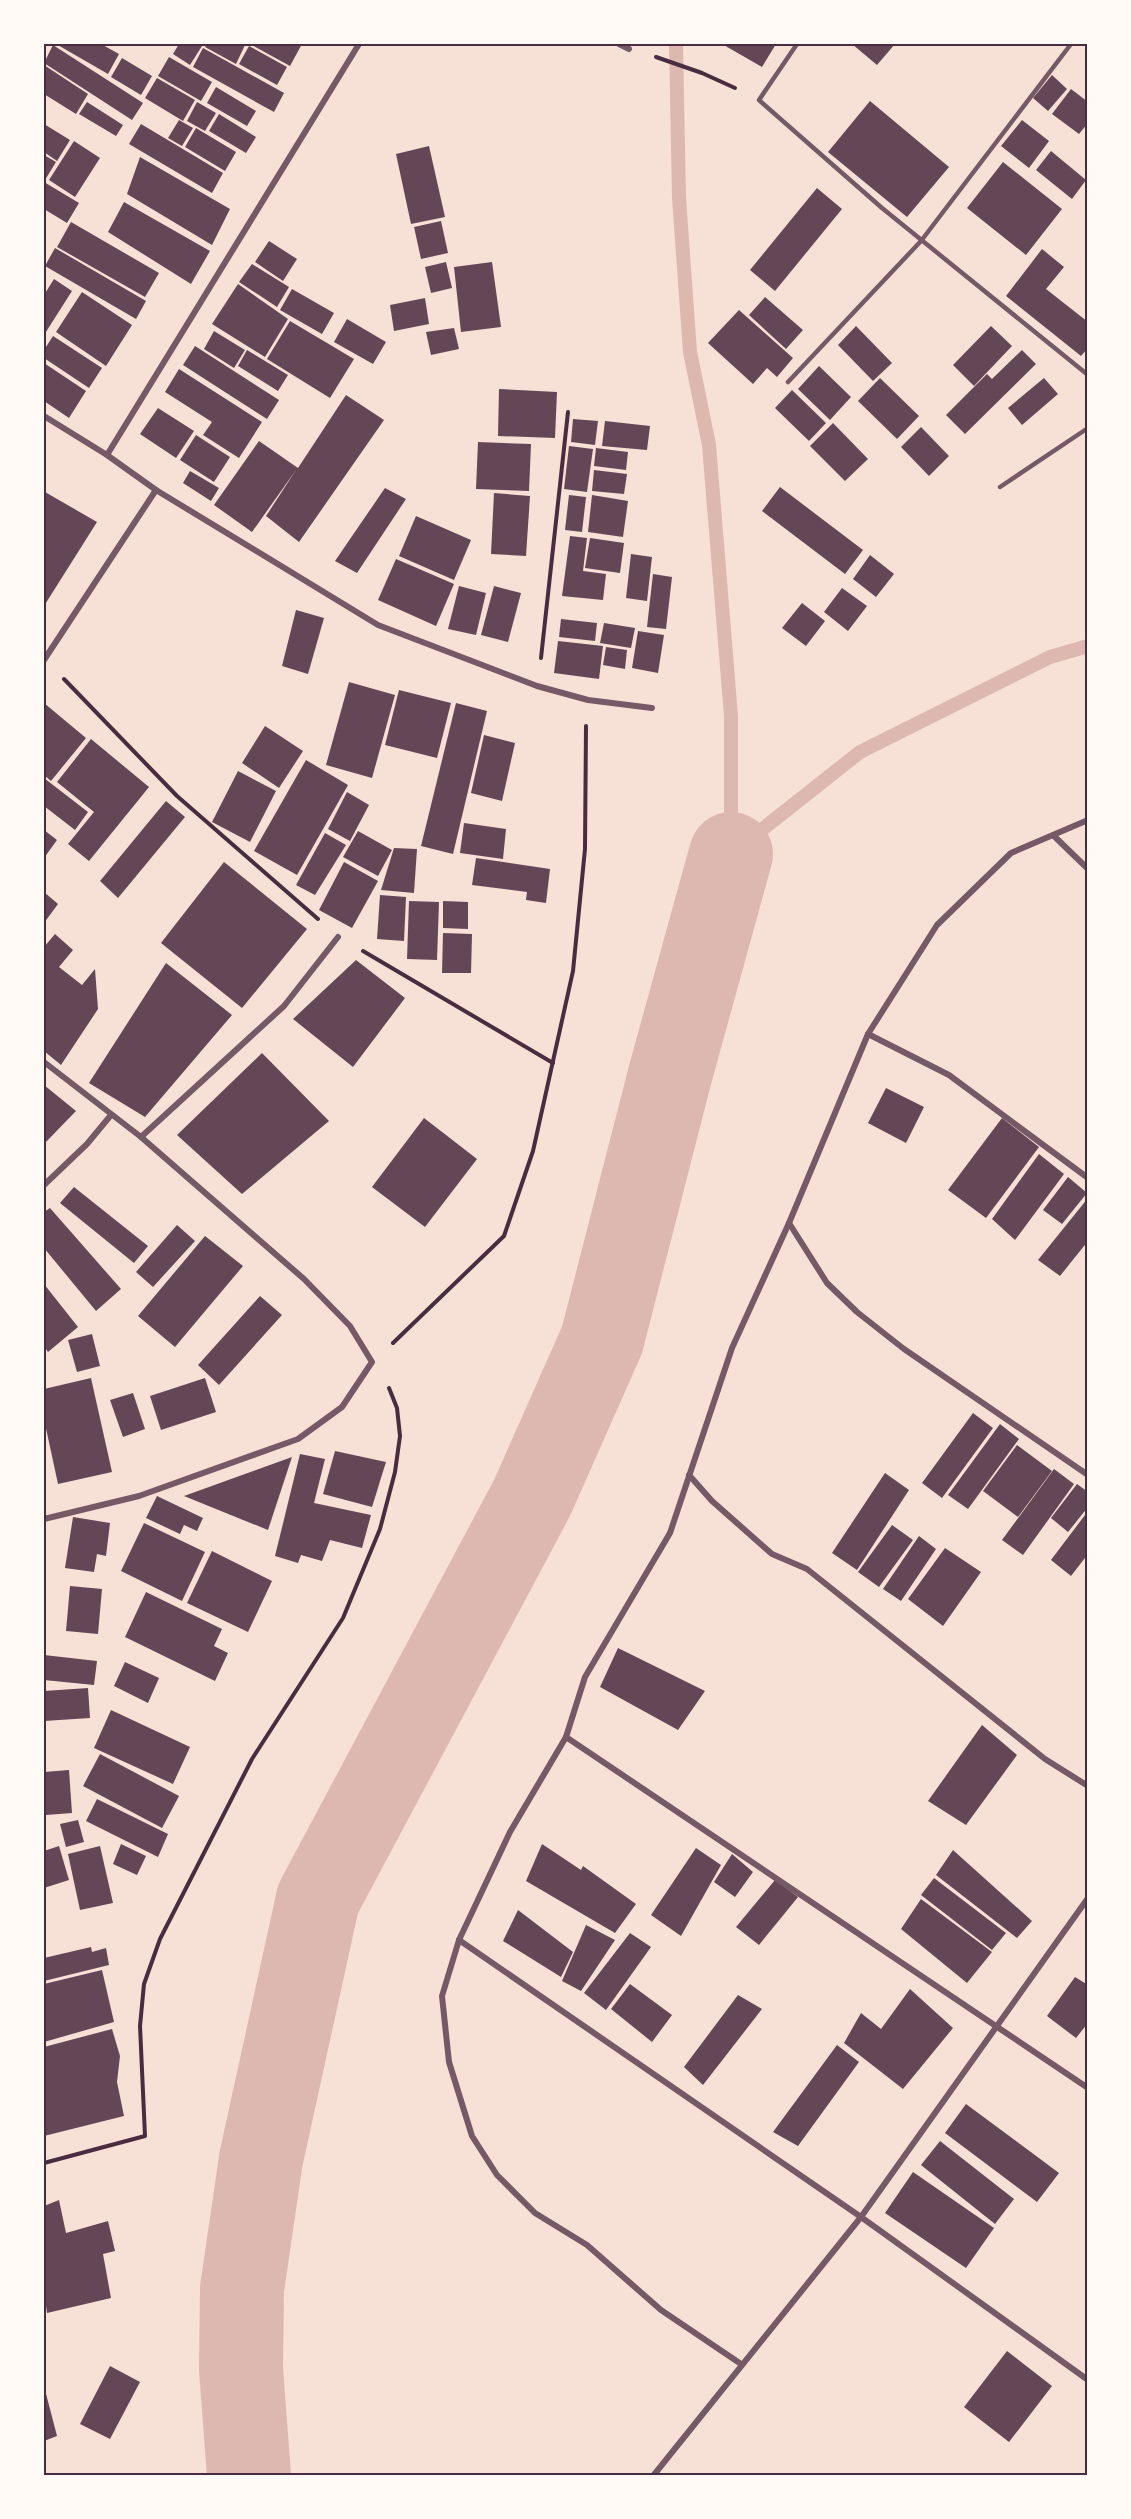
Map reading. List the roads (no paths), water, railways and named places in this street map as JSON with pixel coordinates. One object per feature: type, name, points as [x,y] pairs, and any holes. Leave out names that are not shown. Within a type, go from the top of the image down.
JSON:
[{"type":"street","points":[[107,455],[359,44]]},
{"type":"street","points":[[619,44],[629,49]]},
{"type":"street","points":[[44,416],[107,455],[156,490],[378,625],[537,686],[588,700],[652,708]]},
{"type":"street","points":[[44,660],[156,490]]},
{"type":"street","points":[[741,2364],[661,2310],[587,2245],[535,2213],[491,2165],[472,2136],[449,2062],[442,1996],[459,1940],[510,1832],[566,1737],[585,1677],[670,1533],[732,1348],[789,1223],[868,1035],[937,925],[1011,853],[1088,820]]},
{"type":"street","points":[[1054,836],[1088,869]]},
{"type":"street","points":[[141,1137],[284,1006],[338,937]]},
{"type":"street","points":[[868,1035],[949,1075],[1088,1178]]},
{"type":"street","points":[[44,1062],[141,1137],[304,1280],[350,1326],[372,1362],[342,1407],[298,1439],[139,1496],[44,1519]]},
{"type":"street","points":[[44,1185],[87,1144],[111,1115]]},
{"type":"street","points":[[789,1223],[827,1283],[856,1312],[904,1349],[1088,1475]]},
{"type":"street","points":[[689,1475],[712,1501],[772,1554],[807,1569],[1045,1760],[1088,1786]]},
{"type":"street","points":[[566,1737],[1088,2088]]},
{"type":"street","points":[[653,2475],[861,2217],[995,2025],[1088,1898]]},
{"type":"street","points":[[459,1940],[861,2217],[1088,2380]]},
{"type":"lane","points":[[797,44],[759,100],[921,241],[1088,375]]},
{"type":"lane","points":[[788,382],[921,241],[1071,44]]},
{"type":"lane","points":[[1000,487],[1088,428]]},
{"type":"waterway","points":[[676,44],[679,198],[690,352],[709,445],[731,716],[731,854]]},
{"type":"waterway","points":[[731,854],[860,752],[1050,657],[1088,646]]},
{"type":"waterway","points":[[249,2476],[241,2369],[242,2289],[261,2159],[318,1899],[532,1498],[602,1340],[670,1075],[731,854]]}]
